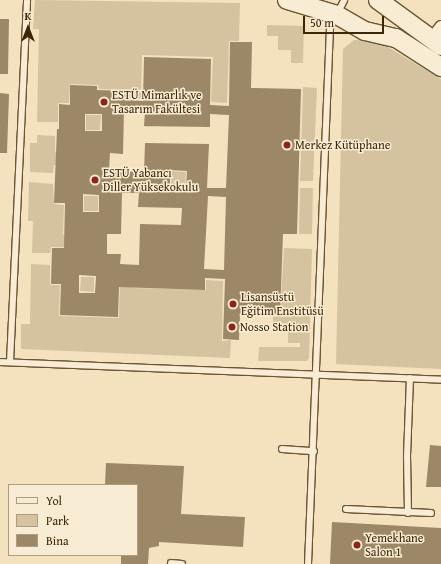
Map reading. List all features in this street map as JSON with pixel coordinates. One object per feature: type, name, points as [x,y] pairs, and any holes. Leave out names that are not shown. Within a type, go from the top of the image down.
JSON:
[{"type":"street","points":[[287,0],[340,7],[365,31],[396,38],[441,67]]},
{"type":"street","points":[[378,0],[438,37]]},
{"type":"lane","points":[[10,362],[27,0]]},
{"type":"lane","points":[[308,564],[318,374],[330,28],[340,7]]},
{"type":"lane","points":[[0,362],[441,380]]},
{"type":"lane","points":[[408,513],[407,456],[410,378]]},
{"type":"lane","points":[[282,449],[314,451]]},
{"type":"lane","points":[[346,510],[431,513]]},
{"type":"lane","points":[[171,563],[182,564]]},
{"type":"green space","points":[[35,0],[240,3],[239,41],[229,41],[227,103],[211,102],[213,57],[142,55],[141,99],[128,98],[128,90],[99,89],[98,85],[70,84],[69,103],[58,103],[58,122],[37,122],[39,29],[33,29]]},
{"type":"green space","points":[[267,25],[304,26],[303,63],[291,63],[291,50],[278,50],[278,36],[267,36]]},
{"type":"green space","points":[[363,39],[386,46],[441,79],[441,369],[336,364],[343,49],[354,40]]},
{"type":"green space","points":[[303,87],[317,88],[313,181],[300,181]]},
{"type":"green space","points":[[86,115],[101,115],[100,130],[86,130]]},
{"type":"green space","points":[[37,135],[55,136],[55,152],[97,154],[97,166],[54,165],[53,173],[30,172],[30,143],[37,143]]},
{"type":"green space","points":[[172,171],[186,172],[185,187],[171,187]]},
{"type":"green space","points":[[29,182],[53,184],[54,204],[64,205],[63,235],[94,236],[94,248],[51,247],[50,253],[32,253],[33,221],[28,221]]},
{"type":"green space","points":[[300,188],[313,188],[312,234],[299,234]]},
{"type":"green space","points":[[84,196],[98,196],[98,211],[84,211]]},
{"type":"green space","points":[[284,248],[312,249],[309,358],[307,361],[258,361],[259,347],[300,347],[300,343],[288,343],[288,324],[273,323],[273,316],[280,316]]},
{"type":"green space","points":[[31,264],[50,265],[50,285],[60,285],[59,316],[119,318],[120,275],[134,276],[133,288],[206,290],[206,280],[223,281],[222,341],[231,340],[230,358],[21,349],[21,324],[30,324]]},
{"type":"green space","points":[[81,277],[94,277],[94,292],[80,291]]},
{"type":"building","points":[[0,19],[9,19],[8,74],[0,74]]},
{"type":"building","name":"ESTÜ Yabancı Diller Yüksekokulu","points":[[230,42],[252,42],[251,88],[301,89],[297,234],[283,234],[280,315],[240,315],[239,340],[223,339],[225,279],[205,278],[205,290],[119,287],[118,317],[60,315],[61,284],[51,284],[52,248],[64,248],[65,203],[54,203],[57,129],[59,129],[59,104],[70,105],[70,85],[97,86],[97,90],[126,91],[126,100],[143,101],[144,57],[211,59],[210,105],[229,106]],"holes":[[[124,110],[145,111],[144,126],[210,127],[210,114],[229,115],[226,188],[207,188],[209,144],[145,143],[144,172],[109,171],[110,153],[123,154]],[[85,114],[102,114],[102,131],[85,131]],[[170,170],[187,171],[186,188],[170,188]],[[122,193],[139,193],[138,207],[182,208],[181,225],[140,224],[139,265],[120,264],[121,254],[107,254],[107,234],[121,234]],[[83,194],[99,195],[99,212],[83,212]],[[208,196],[226,197],[224,270],[204,269]],[[79,275],[96,276],[95,293],[79,293]]]},
{"type":"building","points":[[0,93],[9,94],[7,153],[0,153]]},
{"type":"building","points":[[430,445],[441,446],[441,487],[426,487]]},
{"type":"building","points":[[106,463],[184,466],[181,514],[245,517],[243,547],[159,542],[159,546],[149,548],[148,564],[121,564],[121,556],[138,556],[138,484],[105,484]]},
{"type":"building","points":[[332,522],[441,528],[441,564],[330,564]]},
{"type":"place","name":"ESTÜ Mimarlık ve Tasarım Fakültesi","points":[[104,102]]},
{"type":"place","name":"Merkez Kütüphane","points":[[287,145]]},
{"type":"place","name":"ESTÜ Yabancı Diller Yüksekokulu","points":[[95,180]]},
{"type":"place","name":"Lisansüstü Eğitim Enstitüsü","points":[[233,304]]},
{"type":"place","name":"Nosso Station","points":[[232,327]]},
{"type":"place","name":"Yemekhane Salon 1","points":[[357,545]]}]
